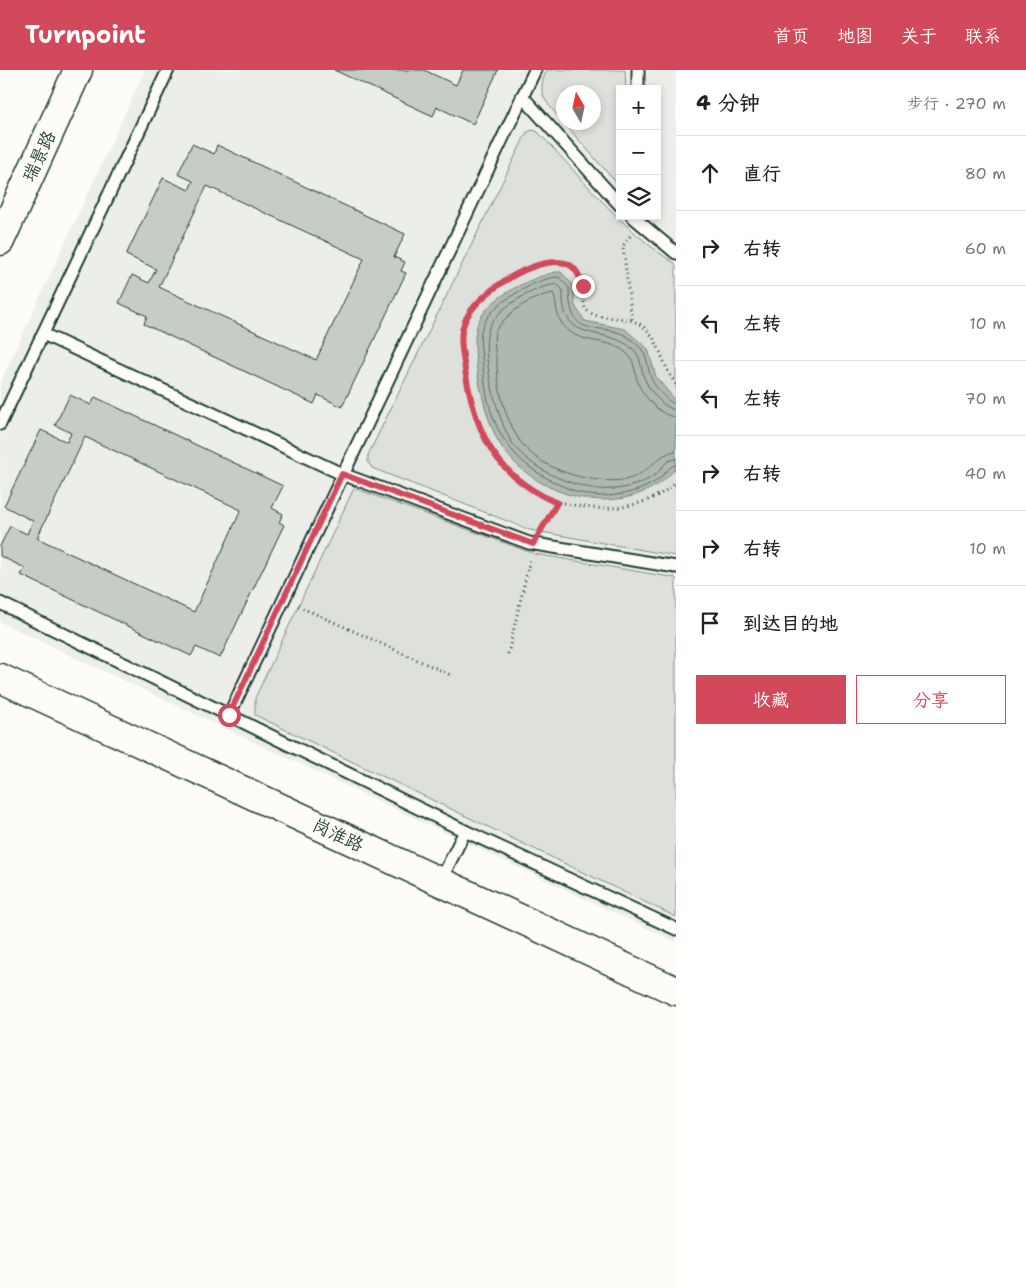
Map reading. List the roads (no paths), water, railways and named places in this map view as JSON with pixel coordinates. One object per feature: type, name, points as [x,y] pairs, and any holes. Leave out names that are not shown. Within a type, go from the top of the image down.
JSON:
[{"type":"street","name":"瑞景路","points":[[0,242],[78,70]]},
{"type":"street","name":"岗淮路","points":[[0,678],[676,991]]},
{"type":"lane","points":[[0,424],[168,70]]},
{"type":"lane","points":[[229,715],[535,70]]},
{"type":"lane","points":[[638,70],[638,85]]},
{"type":"lane","points":[[522,96],[616,201]]},
{"type":"lane","points":[[642,221],[676,252]]},
{"type":"lane","points":[[43,334],[342,474],[533,544],[676,567]]},
{"type":"lane","points":[[0,603],[465,831],[676,929]]},
{"type":"lane","points":[[440,882],[465,831]]},
{"type":"water","points":[[561,272],[573,285],[575,306],[585,321],[625,329],[648,349],[656,377],[676,401],[676,468],[657,485],[636,495],[612,500],[588,499],[564,493],[541,483],[521,468],[504,450],[490,422],[481,391],[476,360],[475,337],[480,319],[496,300],[508,292],[533,279]]}]
